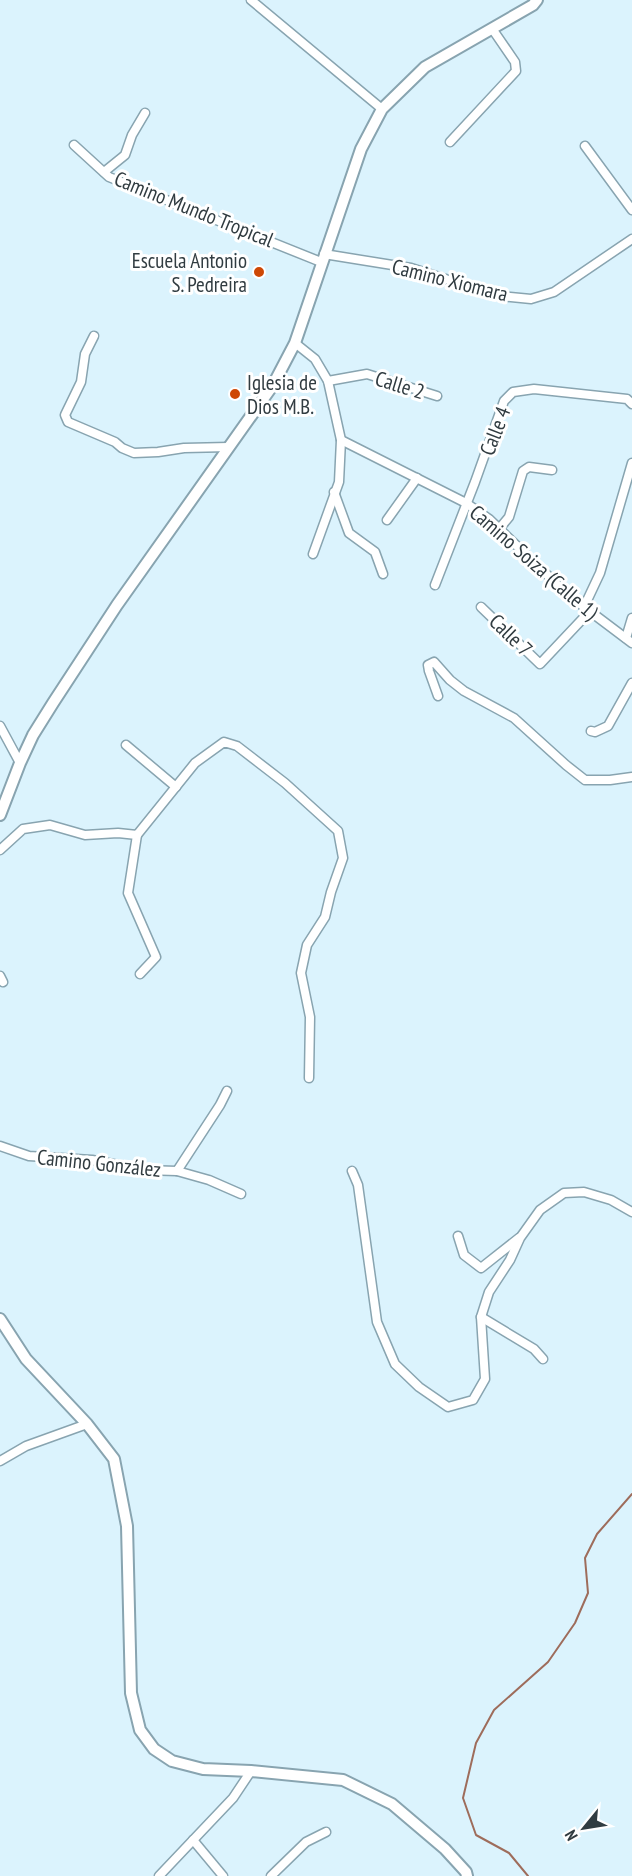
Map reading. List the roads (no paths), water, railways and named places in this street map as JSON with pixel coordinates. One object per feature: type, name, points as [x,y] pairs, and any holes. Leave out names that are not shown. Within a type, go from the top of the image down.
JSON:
[{"type":"street","points":[[251,0],[382,109]]},
{"type":"street","points":[[0,815],[33,735],[117,604],[273,385],[295,343],[322,258],[361,149],[382,109],[424,67],[493,30],[533,5],[537,0]]},
{"type":"street","points":[[450,142],[516,71],[515,62],[493,30]]},
{"type":"street","points":[[104,172],[125,155],[132,135],[145,113]]},
{"type":"street","name":"Camino Mundo Tropical","points":[[74,145],[109,177],[322,258]]},
{"type":"street","points":[[585,146],[632,210]]},
{"type":"street","name":"Camino Xiomara","points":[[322,258],[411,268],[499,296],[531,299],[554,292],[632,239]]},
{"type":"street","points":[[94,336],[85,354],[81,382],[65,415],[68,422],[115,442],[134,453],[184,448],[229,447]]},
{"type":"street","points":[[295,343],[315,359],[328,381],[341,440],[339,482],[313,554]]},
{"type":"street","name":"Calle 2","points":[[328,381],[367,374],[437,396]]},
{"type":"street","name":"Calle 4","points":[[435,585],[476,482],[504,401],[513,392],[534,389],[627,399],[632,404]]},
{"type":"street","name":"Camino Soiza (Calle 1)","points":[[341,440],[466,503],[499,529],[567,594],[629,640]]},
{"type":"street","points":[[587,609],[600,573],[632,463]]},
{"type":"street","points":[[499,529],[508,517],[523,471],[529,467],[552,470]]},
{"type":"street","points":[[387,520],[417,478]]},
{"type":"street","points":[[334,492],[349,533],[375,552],[382,574]]},
{"type":"street","name":"Calle 7","points":[[481,607],[540,664],[587,609]]},
{"type":"street","points":[[629,640],[632,618]]},
{"type":"street","points":[[438,696],[428,665],[434,662],[450,680],[464,691],[514,718],[585,780],[632,777]]},
{"type":"street","points":[[591,731],[595,732],[608,726],[632,683]]},
{"type":"street","points":[[0,726],[20,763]]},
{"type":"street","points":[[140,974],[156,957],[128,893],[137,835],[195,764],[224,742],[237,746],[285,783],[338,831],[343,858],[325,917],[307,945],[301,973],[309,1017],[309,1078]]},
{"type":"street","points":[[126,745],[176,787]]},
{"type":"street","points":[[0,850],[23,829],[50,825],[85,835],[118,833],[137,835]]},
{"type":"street","name":"Camino González","points":[[0,1146],[29,1156],[92,1160],[144,1170],[177,1171],[227,1091]]},
{"type":"street","points":[[177,1171],[209,1180],[242,1194]]},
{"type":"street","points":[[352,1171],[358,1185],[377,1322],[395,1364],[419,1387],[448,1407],[473,1400],[485,1379],[482,1317],[489,1292],[510,1260],[520,1238],[540,1210],[564,1193],[584,1192],[611,1200],[632,1212]]},
{"type":"street","points":[[458,1236],[464,1256],[481,1268],[520,1238]]},
{"type":"street","points":[[482,1317],[534,1349],[543,1359]]},
{"type":"street","points":[[1,1324],[26,1359],[87,1424],[114,1459],[127,1526],[131,1693],[140,1730],[154,1749],[172,1761],[203,1769],[343,1780],[392,1804],[446,1849],[467,1876]]},
{"type":"street","points":[[0,1461],[26,1446],[87,1424]]},
{"type":"street","points":[[159,1876],[233,1798],[251,1771]]},
{"type":"street","points":[[271,1876],[306,1842],[326,1832]]},
{"type":"street","points":[[193,1840],[223,1876]]},
{"type":"waterway","points":[[528,1876],[509,1853],[476,1835],[463,1798],[476,1743],[494,1710],[548,1662],[575,1623],[588,1593],[585,1558],[597,1534],[632,1494]]},
{"type":"place","name":"Escuela Antonio S. Pedreira","points":[[259,272]]},
{"type":"place","name":"Iglesia de Dios M.B.","points":[[235,394]]}]
